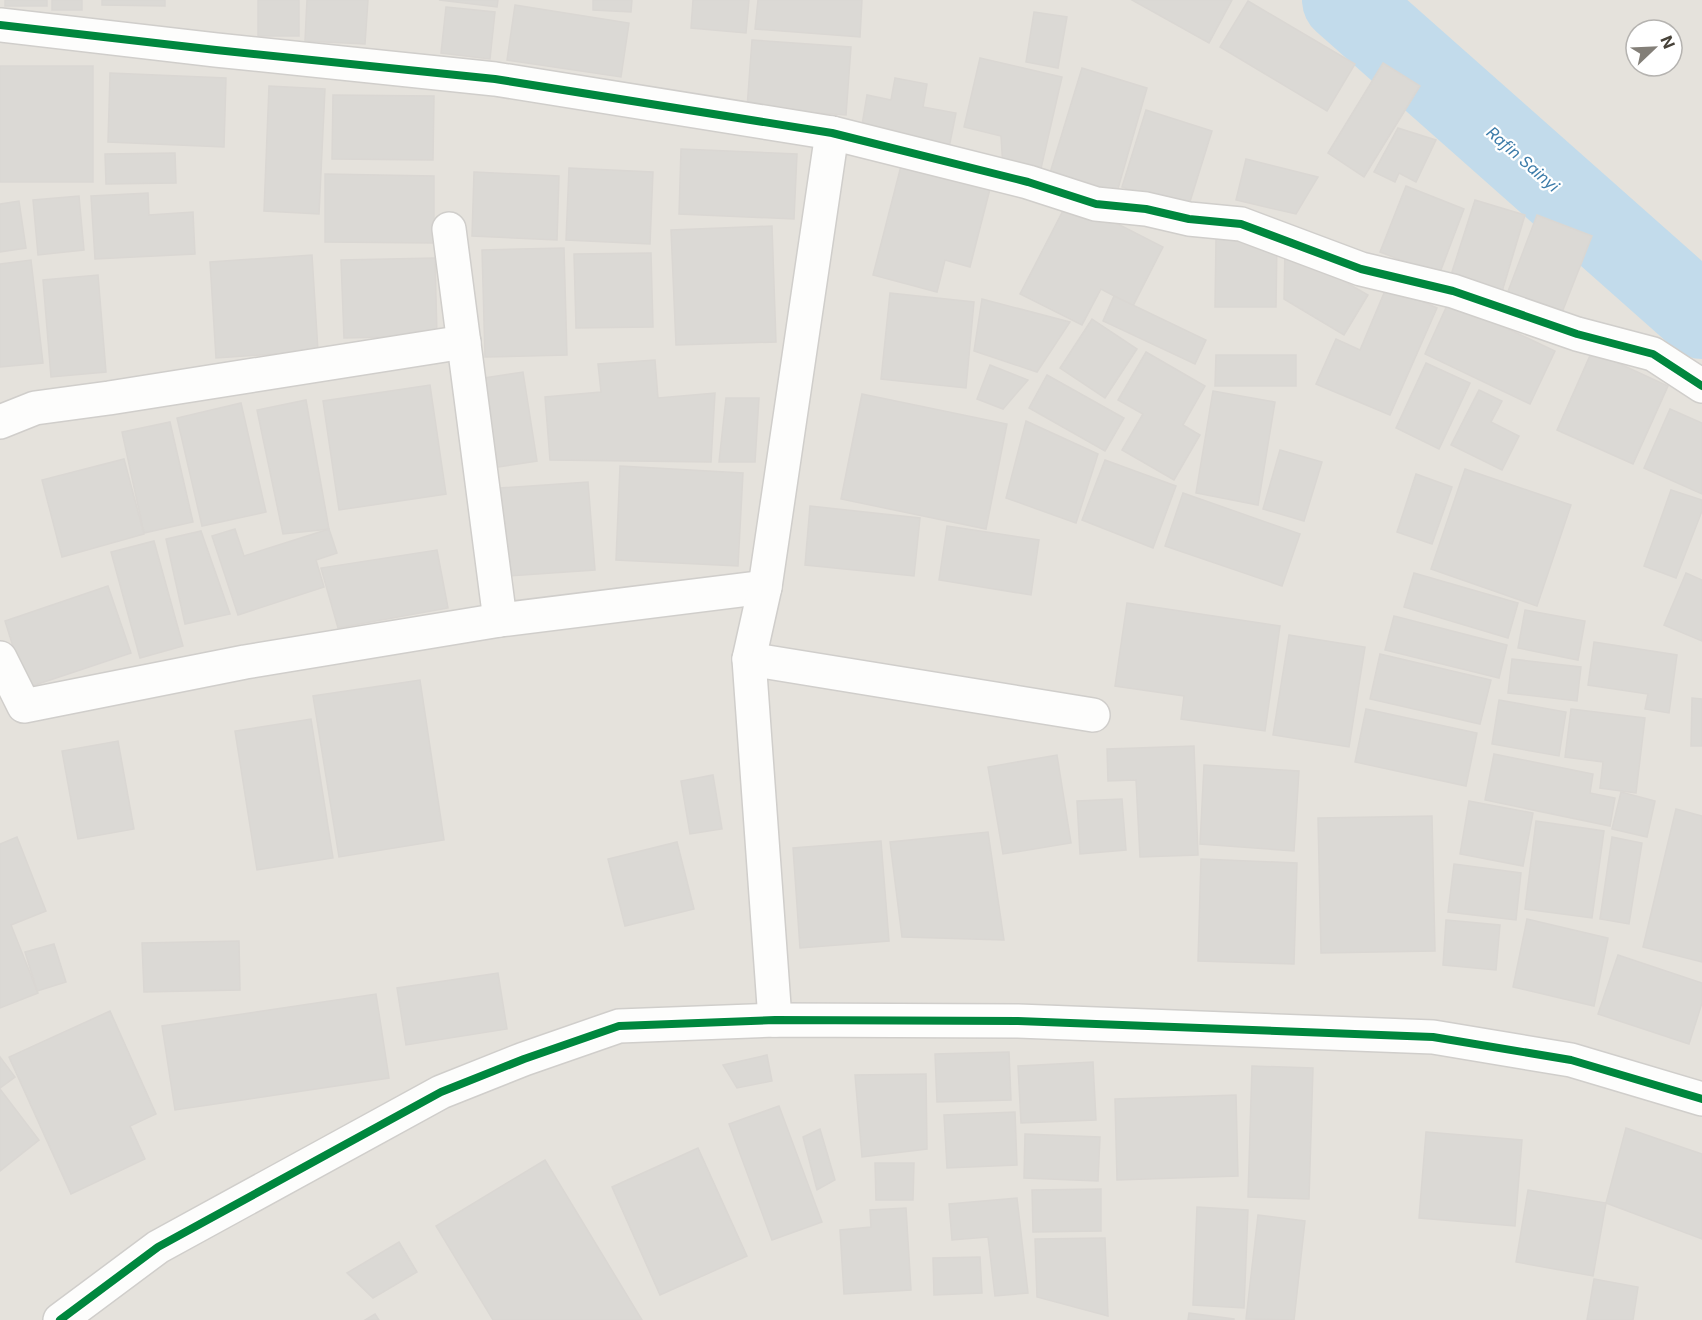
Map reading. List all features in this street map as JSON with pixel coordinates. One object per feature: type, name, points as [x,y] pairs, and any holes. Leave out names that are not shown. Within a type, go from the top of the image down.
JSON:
[{"type":"street","points":[[0,25],[495,79],[832,134],[1028,182],[1096,204],[1146,209],[1190,219],[1241,224],[1361,269],[1453,291],[1577,334],[1653,354],[1702,386]]},
{"type":"street","points":[[775,1020],[749,659],[765,587],[832,134]]},
{"type":"street","points":[[448,230],[500,620]]},
{"type":"street","points":[[0,422],[35,408],[109,399],[464,342]]},
{"type":"street","points":[[0,658],[24,706],[245,662],[500,620],[765,587]]},
{"type":"street","points":[[749,659],[1093,715]]},
{"type":"street","points":[[60,1320],[158,1247],[441,1092],[524,1059],[620,1026],[775,1020],[1018,1021],[1433,1037],[1571,1060],[1702,1099]]},
{"type":"shaded area","points":[[0,0],[1702,0],[1702,1320],[0,1320]]},
{"type":"building","points":[[5,0],[47,0],[47,6],[5,6]]},
{"type":"building","points":[[52,0],[82,0],[82,10],[52,10]]},
{"type":"building","points":[[102,0],[165,0],[165,6],[102,5]]},
{"type":"building","points":[[258,0],[299,0],[299,36],[258,36]]},
{"type":"building","points":[[307,0],[368,0],[365,44],[305,41]]},
{"type":"building","points":[[439,0],[498,0],[497,7]]},
{"type":"building","points":[[593,0],[632,0],[631,12],[593,10]]},
{"type":"building","points":[[693,0],[749,0],[746,33],[691,28]]},
{"type":"building","points":[[758,0],[862,0],[860,37],[755,29]]},
{"type":"building","points":[[1132,0],[1232,0],[1209,43]]},
{"type":"building","points":[[1248,1],[1355,64],[1327,111],[1220,47]]},
{"type":"building","points":[[515,5],[629,23],[621,77],[507,60]]},
{"type":"building","points":[[446,7],[495,12],[490,59],[441,53]]},
{"type":"building","points":[[1034,12],[1067,17],[1058,68],[1026,62]]},
{"type":"building","points":[[752,40],[851,47],[846,115],[747,108]]},
{"type":"building","points":[[980,58],[1062,77],[1039,177],[1003,169],[1001,136],[964,127]]},
{"type":"building","points":[[1383,63],[1420,86],[1364,177],[1328,153]]},
{"type":"building","points":[[0,66],[93,66],[93,182],[0,182]]},
{"type":"building","points":[[1082,68],[1147,88],[1117,192],[1050,173]]},
{"type":"building","points":[[110,73],[226,78],[224,147],[108,142]]},
{"type":"building","points":[[895,78],[927,84],[923,107],[956,113],[948,153],[860,137],[867,95],[891,100]]},
{"type":"building","points":[[269,86],[325,89],[319,214],[264,211]]},
{"type":"building","points":[[333,95],[434,96],[433,160],[332,159]]},
{"type":"building","points":[[1146,110],[1212,131],[1188,208],[1122,187]]},
{"type":"building","points":[[1398,128],[1436,140],[1416,182],[1399,173],[1395,182],[1374,172]]},
{"type":"building","points":[[681,149],[797,154],[794,219],[679,214]]},
{"type":"building","points":[[175,153],[176,183],[106,184],[105,154]]},
{"type":"building","points":[[1246,159],[1318,177],[1296,214],[1236,200]]},
{"type":"building","points":[[901,166],[990,189],[970,267],[945,260],[937,292],[873,275]]},
{"type":"building","points":[[569,168],[653,172],[650,244],[566,240]]},
{"type":"building","points":[[474,172],[559,176],[557,240],[472,236]]},
{"type":"building","points":[[325,174],[434,176],[434,243],[325,242]]},
{"type":"building","points":[[1406,186],[1464,209],[1439,275],[1380,252]]},
{"type":"building","points":[[148,193],[149,215],[193,212],[195,254],[95,259],[91,196]]},
{"type":"building","points":[[79,196],[84,250],[38,255],[33,200]]},
{"type":"building","points":[[1069,199],[1163,247],[1133,306],[1101,289],[1082,325],[1020,294]]},
{"type":"building","points":[[1475,200],[1525,215],[1501,295],[1450,278]]},
{"type":"building","points":[[19,201],[26,248],[0,252],[0,204]]},
{"type":"building","points":[[1537,215],[1592,236],[1561,315],[1507,294]]},
{"type":"building","points":[[772,226],[776,342],[676,345],[671,230]]},
{"type":"building","points":[[1216,239],[1277,240],[1276,307],[1215,307]]},
{"type":"building","points":[[1285,247],[1368,295],[1344,335],[1284,299]]},
{"type":"building","points":[[564,248],[567,355],[485,357],[482,250]]},
{"type":"building","points":[[651,253],[653,327],[576,328],[574,254]]},
{"type":"building","points":[[312,255],[318,351],[216,358],[210,262]]},
{"type":"building","points":[[435,258],[437,336],[344,338],[341,260]]},
{"type":"building","points":[[31,260],[43,363],[0,367],[0,264]]},
{"type":"building","points":[[98,275],[106,372],[51,377],[43,280]]},
{"type":"building","points":[[1387,286],[1437,308],[1390,415],[1316,384],[1336,339],[1360,350]]},
{"type":"building","points":[[890,293],[974,302],[966,388],[881,379]]},
{"type":"building","points":[[1114,296],[1206,340],[1195,364],[1103,321]]},
{"type":"building","points":[[982,299],[1070,322],[1037,372],[974,351]]},
{"type":"building","points":[[1449,301],[1555,351],[1530,404],[1425,354]]},
{"type":"building","points":[[1092,319],[1137,349],[1105,398],[1060,368]]},
{"type":"building","points":[[1592,351],[1668,386],[1633,464],[1557,430]]},
{"type":"building","points":[[1146,352],[1205,386],[1183,425],[1200,435],[1174,480],[1122,450],[1143,414],[1118,400]]},
{"type":"building","points":[[1216,355],[1296,355],[1296,386],[1215,386]]},
{"type":"building","points":[[655,360],[658,398],[715,393],[711,462],[550,460],[545,397],[601,392],[598,364]]},
{"type":"building","points":[[1426,363],[1470,383],[1439,449],[1396,428]]},
{"type":"building","points":[[990,365],[1028,380],[1003,409],[977,399]]},
{"type":"building","points":[[523,372],[537,461],[492,468],[478,379]]},
{"type":"building","points":[[1047,375],[1124,418],[1105,451],[1029,408]]},
{"type":"building","points":[[430,385],[446,494],[339,510],[323,401]]},
{"type":"building","points":[[1479,390],[1502,401],[1491,422],[1519,436],[1502,470],[1451,445]]},
{"type":"building","points":[[1213,391],[1275,402],[1258,505],[1196,493]]},
{"type":"building","points":[[862,394],[1007,424],[986,529],[841,499]]},
{"type":"building","points":[[726,398],[759,398],[755,462],[719,462]]},
{"type":"building","points":[[306,400],[329,529],[283,534],[257,410]]},
{"type":"building","points":[[241,403],[266,512],[202,526],[177,418]]},
{"type":"building","points":[[1670,409],[1702,423],[1702,494],[1644,468]]},
{"type":"building","points":[[1026,421],[1098,454],[1076,523],[1006,498]]},
{"type":"building","points":[[170,422],[193,522],[144,533],[122,432]]},
{"type":"building","points":[[1280,450],[1322,462],[1304,521],[1263,509]]},
{"type":"building","points":[[124,459],[144,534],[62,557],[42,480]]},
{"type":"building","points":[[1105,460],[1176,486],[1153,548],[1082,520]]},
{"type":"building","points":[[620,466],[743,473],[738,566],[616,560]]},
{"type":"building","points":[[1465,469],[1571,505],[1537,606],[1431,569]]},
{"type":"building","points":[[1416,474],[1452,487],[1432,544],[1397,532]]},
{"type":"building","points":[[588,482],[595,570],[507,576],[500,488]]},
{"type":"building","points":[[1671,490],[1702,500],[1702,511],[1676,578],[1644,566]]},
{"type":"building","points":[[1183,493],[1300,534],[1282,586],[1165,546]]},
{"type":"building","points":[[810,506],[920,518],[914,576],[805,565]]},
{"type":"building","points":[[947,526],[1039,540],[1031,595],[939,580]]},
{"type":"building","points":[[235,529],[244,556],[329,529],[337,553],[316,560],[324,587],[238,615],[212,536]]},
{"type":"building","points":[[201,531],[230,614],[185,624],[166,539]]},
{"type":"building","points":[[154,541],[183,646],[140,658],[111,552]]},
{"type":"building","points":[[437,550],[448,608],[338,628],[321,568]]},
{"type":"building","points":[[1414,573],[1518,603],[1508,638],[1404,607]]},
{"type":"building","points":[[1686,573],[1702,580],[1702,641],[1664,625]]},
{"type":"building","points":[[108,586],[131,653],[26,688],[5,621]]},
{"type":"building","points":[[1127,603],[1280,626],[1265,731],[1181,719],[1184,696],[1115,686]]},
{"type":"building","points":[[1525,610],[1585,621],[1578,660],[1518,648]]},
{"type":"building","points":[[1394,616],[1507,645],[1499,678],[1385,650]]},
{"type":"building","points":[[1289,635],[1365,647],[1349,747],[1273,735]]},
{"type":"building","points":[[1594,642],[1677,655],[1669,713],[1645,709],[1648,694],[1588,685]]},
{"type":"building","points":[[1380,654],[1491,680],[1480,724],[1370,699]]},
{"type":"building","points":[[1512,659],[1581,667],[1577,701],[1508,693]]},
{"type":"building","points":[[420,680],[444,840],[339,857],[313,696]]},
{"type":"building","points":[[1692,698],[1702,699],[1702,746],[1691,746]]},
{"type":"building","points":[[1499,700],[1566,712],[1559,756],[1492,744]]},
{"type":"building","points":[[1366,709],[1477,733],[1466,786],[1355,762]]},
{"type":"building","points":[[1571,709],[1645,718],[1636,793],[1600,788],[1603,762],[1565,757]]},
{"type":"building","points":[[311,719],[333,858],[257,870],[235,731]]},
{"type":"building","points":[[118,741],[134,829],[78,839],[62,751]]},
{"type":"building","points":[[1194,746],[1198,855],[1140,857],[1136,780],[1108,781],[1107,749]]},
{"type":"building","points":[[1494,754],[1593,774],[1590,793],[1615,798],[1610,826],[1485,800]]},
{"type":"building","points":[[1057,755],[1071,843],[1003,854],[988,767]]},
{"type":"building","points":[[1204,765],[1299,771],[1294,851],[1200,844]]},
{"type":"building","points":[[713,775],[722,829],[690,834],[681,781]]},
{"type":"building","points":[[1621,792],[1655,801],[1647,837],[1612,829]]},
{"type":"building","points":[[1122,799],[1126,850],[1080,854],[1077,801]]},
{"type":"building","points":[[1469,801],[1533,813],[1523,866],[1460,854]]},
{"type":"building","points":[[1676,809],[1702,816],[1702,962],[1643,947]]},
{"type":"building","points":[[1432,816],[1435,951],[1321,953],[1318,818]]},
{"type":"building","points":[[1536,821],[1604,831],[1592,918],[1525,909]]},
{"type":"building","points":[[988,832],[1004,940],[902,937],[890,842]]},
{"type":"building","points":[[17,837],[46,911],[11,925],[38,993],[0,1008],[0,844]]},
{"type":"building","points":[[1612,837],[1642,843],[1629,924],[1600,919]]},
{"type":"building","points":[[881,841],[889,941],[800,948],[793,848]]},
{"type":"building","points":[[677,842],[694,909],[625,926],[608,859]]},
{"type":"building","points":[[1201,859],[1297,863],[1294,964],[1198,961]]},
{"type":"building","points":[[1454,864],[1521,873],[1516,920],[1448,912]]},
{"type":"building","points":[[1527,919],[1608,938],[1594,1006],[1513,987]]},
{"type":"building","points":[[1446,920],[1500,925],[1496,970],[1443,965]]},
{"type":"building","points":[[239,941],[240,990],[144,992],[142,943]]},
{"type":"building","points":[[54,944],[66,982],[37,991],[25,952]]},
{"type":"building","points":[[1618,955],[1702,983],[1702,1003],[1689,1044],[1598,1014]]},
{"type":"building","points":[[498,973],[507,1029],[406,1045],[397,988]]},
{"type":"building","points":[[376,994],[389,1078],[175,1110],[162,1026]]},
{"type":"building","points":[[110,1011],[156,1114],[130,1126],[145,1159],[71,1194],[9,1057]]},
{"type":"building","points":[[1009,1052],[1011,1100],[937,1102],[935,1054]]},
{"type":"building","points":[[767,1055],[772,1081],[737,1088],[723,1065]]},
{"type":"building","points":[[0,1057],[15,1077],[0,1088]]},
{"type":"building","points":[[1093,1062],[1096,1120],[1021,1123],[1018,1066]]},
{"type":"building","points":[[1252,1066],[1313,1068],[1309,1199],[1248,1197]]},
{"type":"building","points":[[926,1074],[927,1149],[862,1157],[855,1075]]},
{"type":"building","points":[[0,1089],[39,1140],[0,1171]]},
{"type":"building","points":[[1236,1095],[1238,1176],[1117,1180],[1115,1099]]},
{"type":"building","points":[[779,1106],[822,1222],[772,1240],[729,1124]]},
{"type":"building","points":[[1015,1112],[1017,1165],[947,1168],[944,1115]]},
{"type":"building","points":[[1626,1128],[1702,1154],[1702,1239],[1606,1203]]},
{"type":"building","points":[[820,1129],[835,1180],[817,1190],[803,1137]]},
{"type":"building","points":[[1426,1132],[1522,1140],[1515,1226],[1419,1218]]},
{"type":"building","points":[[1025,1134],[1100,1137],[1098,1181],[1024,1178]]},
{"type":"building","points":[[698,1148],[747,1256],[660,1295],[612,1187]]},
{"type":"building","points":[[545,1160],[642,1320],[493,1320],[436,1226]]},
{"type":"building","points":[[875,1163],[914,1163],[913,1200],[876,1200]]},
{"type":"building","points":[[1101,1189],[1101,1231],[1033,1232],[1032,1190]]},
{"type":"building","points":[[1528,1190],[1606,1203],[1593,1276],[1516,1262]]},
{"type":"building","points":[[1017,1198],[1028,1293],[995,1296],[988,1237],[952,1240],[949,1204]]},
{"type":"building","points":[[1197,1207],[1248,1210],[1244,1308],[1193,1305]]},
{"type":"building","points":[[906,1208],[911,1290],[844,1294],[840,1230],[871,1227],[870,1210]]},
{"type":"building","points":[[1258,1215],[1305,1221],[1294,1320],[1246,1319]]},
{"type":"building","points":[[1105,1238],[1108,1316],[1037,1297],[1035,1239]]},
{"type":"building","points":[[399,1242],[417,1272],[373,1298],[347,1273]]},
{"type":"building","points":[[980,1257],[982,1293],[934,1295],[933,1258]]},
{"type":"building","points":[[1594,1279],[1638,1287],[1633,1320],[1587,1320]]},
{"type":"building","points":[[1189,1313],[1234,1319],[1234,1320],[1188,1320]]},
{"type":"building","points":[[375,1314],[379,1320],[365,1320]]},
{"type":"waterway","name":"Rafin Sainyi","points":[[1344,0],[1702,317]]},
{"type":"cycle path","points":[[0,25],[495,79],[832,133],[1028,182],[1096,204],[1146,209],[1189,219],[1241,224],[1361,269],[1453,291],[1577,334],[1653,354],[1702,386]]},
{"type":"cycle path","points":[[60,1320],[158,1247],[441,1092],[524,1059],[619,1026],[775,1020],[1018,1021],[1433,1037],[1571,1060],[1702,1099]]}]
